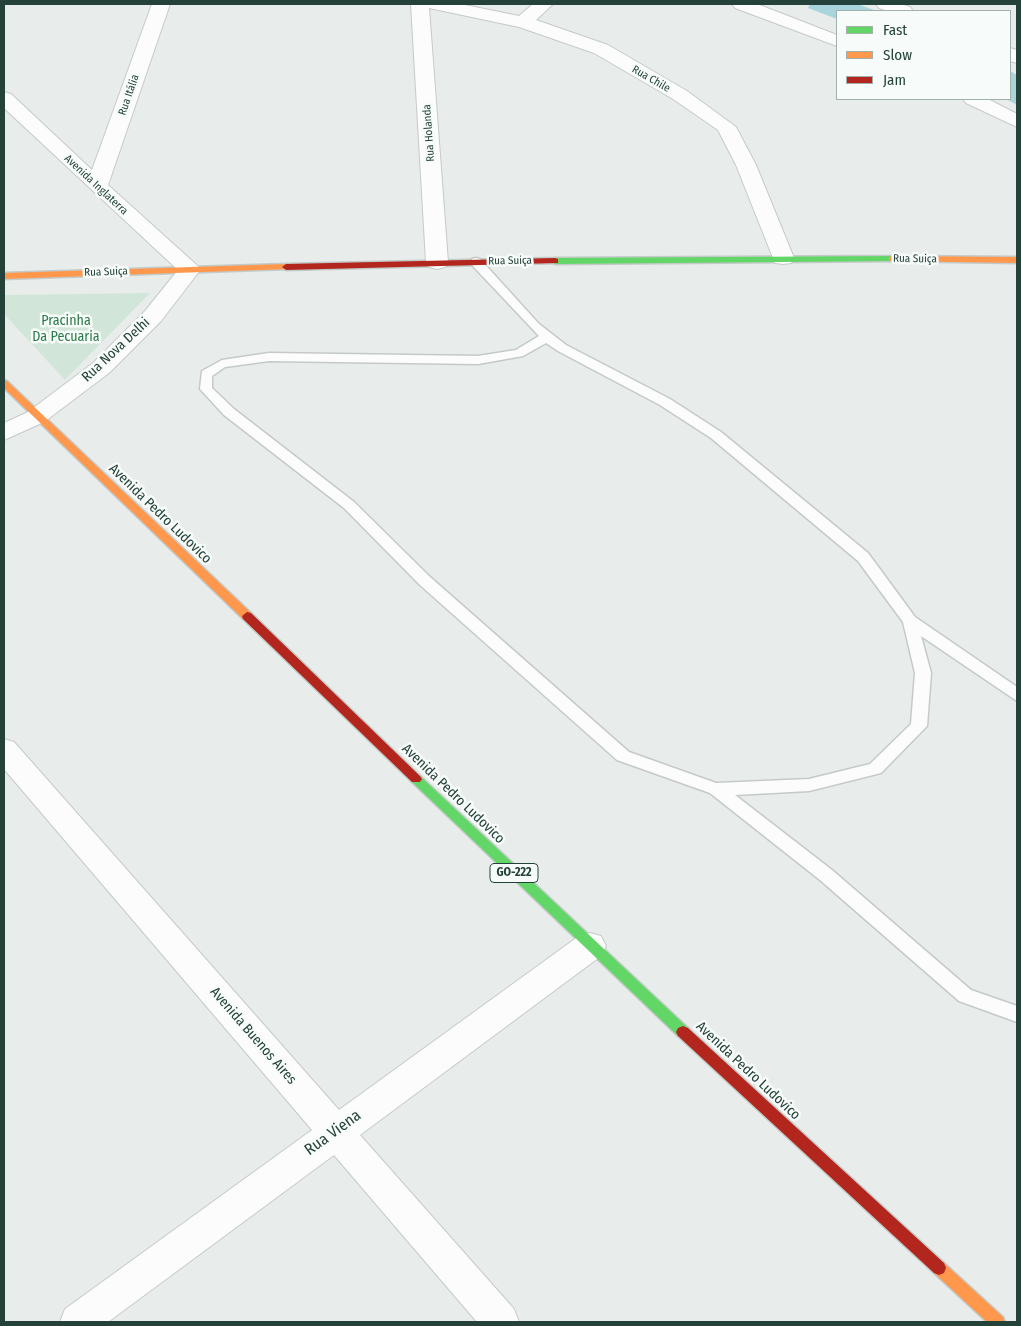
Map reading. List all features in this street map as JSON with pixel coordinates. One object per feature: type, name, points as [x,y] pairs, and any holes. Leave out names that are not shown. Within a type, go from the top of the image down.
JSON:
[{"type":"main road","name":"Rua Suiça","points":[[4,276],[437,262],[783,258],[1017,260]]},
{"type":"main road","name":"Avenida Pedro Ludovico","points":[[4,383],[36,417],[590,946],[998,1322]]},
{"type":"street","name":"Rua Itália","points":[[97,186],[161,4]]},
{"type":"street","name":"Rua Holanda","points":[[420,4],[437,262]]},
{"type":"street","name":"Rua Chile","points":[[434,4],[523,22],[601,49],[680,95],[726,127],[746,165],[783,258]]},
{"type":"street","points":[[523,22],[544,4]]},
{"type":"street","points":[[741,4],[836,41]]},
{"type":"street","points":[[885,4],[901,10]]},
{"type":"street","name":"Avenida Inglaterra","points":[[4,98],[97,186],[190,269]]},
{"type":"street","points":[[975,100],[1017,121]]},
{"type":"street","name":"Rua Nova Delhi","points":[[4,432],[36,417],[101,368],[153,316],[190,269]]},
{"type":"street","name":"Avenida Buenos Aires","points":[[4,750],[501,1322]]},
{"type":"street","name":"Rua Viena","points":[[78,1322],[590,946]]},
{"type":"lane","points":[[476,262],[535,328],[562,348],[665,402],[716,435],[863,557],[910,620],[1017,694]]},
{"type":"lane","points":[[547,337],[518,353],[478,360],[260,358],[222,364],[206,374],[206,389],[236,418],[349,505],[424,581],[623,756],[716,788],[826,875],[965,996],[1017,1014]]},
{"type":"lane","points":[[716,788],[809,785],[875,769],[919,726],[922,673],[910,620]]},
{"type":"green space","name":"Pracinha Da Pecuaria","points":[[150,293],[65,380],[4,314],[4,295]]},
{"type":"water","points":[[810,4],[857,4],[874,10],[836,10],[836,19],[808,8]]},
{"type":"water","points":[[1011,72],[1017,75],[1017,105],[1008,100],[1011,100]]},
{"type":"traffic: fast","points":[[555,261],[892,259]]},
{"type":"traffic: fast","points":[[416,779],[683,1032]]},
{"type":"traffic: slow","points":[[892,259],[1017,260]]},
{"type":"traffic: slow","points":[[4,276],[286,267]]},
{"type":"traffic: slow","points":[[4,383],[247,616]]},
{"type":"traffic: slow","points":[[939,1268],[998,1322]]},
{"type":"traffic: jam","points":[[286,267],[555,261]]},
{"type":"traffic: jam","points":[[247,616],[416,779]]},
{"type":"traffic: jam","points":[[683,1032],[939,1268]]}]
